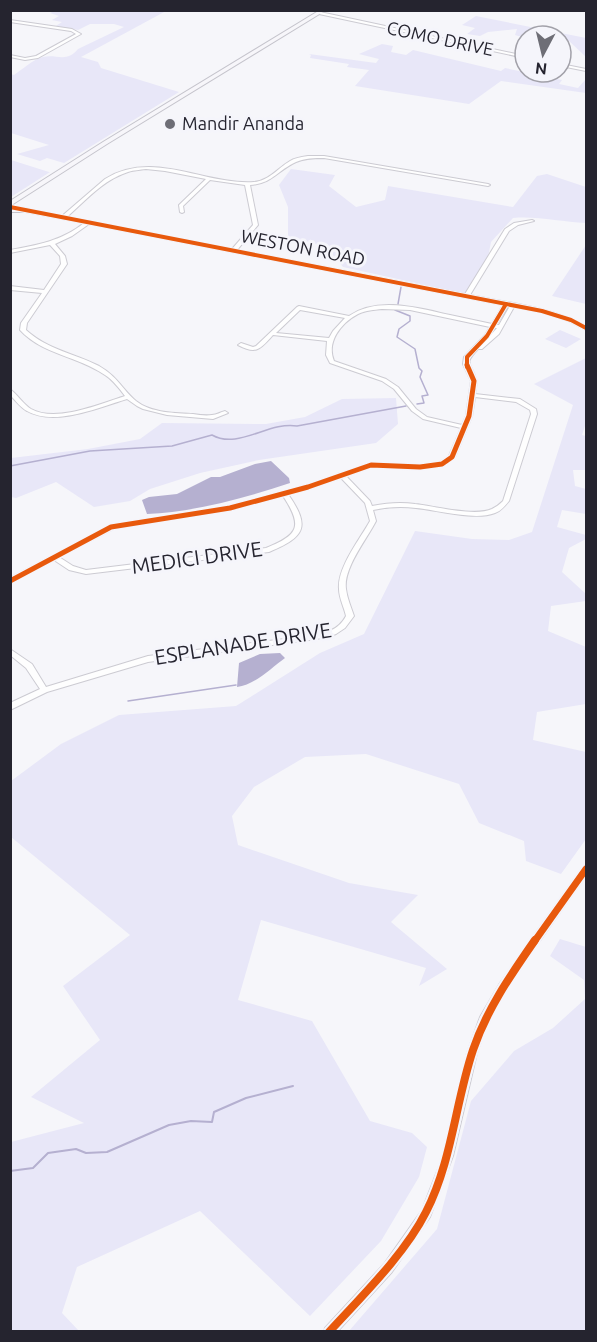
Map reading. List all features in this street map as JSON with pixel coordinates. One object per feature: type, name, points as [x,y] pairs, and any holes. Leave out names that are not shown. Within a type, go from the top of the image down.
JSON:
[{"type":"main road","points":[[10,207],[105,143],[322,12]]},
{"type":"main road","points":[[10,207],[26,210]]},
{"type":"street","name":"COMO DRIVE","points":[[322,12],[513,54]]},
{"type":"street","points":[[10,21],[72,30],[79,34],[37,57],[25,59],[10,56]]},
{"type":"street","points":[[64,217],[109,179],[125,171],[152,168],[248,183],[272,178],[298,160],[324,157],[488,185]]},
{"type":"street","points":[[182,212],[181,206],[210,178]]},
{"type":"street","points":[[234,250],[256,225],[248,183]]},
{"type":"street","name":"WESTON ROAD","points":[[26,210],[513,305],[563,317],[586,328]]},
{"type":"street","points":[[467,296],[507,230],[516,224],[532,221]]},
{"type":"street","points":[[10,252],[52,244],[69,237],[88,222]]},
{"type":"street","points":[[52,244],[64,258],[64,264],[24,323],[23,330],[34,342],[104,371],[111,376],[127,397],[143,408],[159,412],[213,417],[225,413]]},
{"type":"street","points":[[10,288],[46,292]]},
{"type":"street","points":[[10,581],[111,527],[210,513],[285,494],[371,465],[442,464],[452,457],[465,427],[474,381],[466,364],[467,357],[483,341],[506,304]]},
{"type":"street","points":[[467,357],[493,338],[513,305]]},
{"type":"street","points":[[465,427],[425,418],[414,410],[391,384],[374,374],[332,362],[328,354],[331,340],[338,327],[348,317],[366,309],[396,307],[500,327]]},
{"type":"street","points":[[241,345],[253,349],[258,347],[299,308],[348,317]]},
{"type":"street","points":[[274,334],[331,340]]},
{"type":"street","points":[[10,391],[32,412],[47,416],[66,414],[127,397]]},
{"type":"street","points":[[341,474],[358,490],[371,508],[407,505],[486,513],[501,507],[506,501],[534,414],[533,409],[518,400],[472,395]]},
{"type":"street","name":"MEDICI DRIVE","points":[[54,556],[71,568],[86,572],[267,550],[282,545],[294,536],[299,527],[300,519],[297,510],[285,494]]},
{"type":"street","name":"ESPLANADE DRIVE","points":[[10,707],[45,690],[148,659],[332,634],[345,627],[350,616],[343,595],[342,583],[345,572],[373,521],[371,508]]},
{"type":"street","points":[[10,651],[29,666],[45,690]]},
{"type":"street","points":[[329,1332],[388,1268],[426,1213],[442,1176],[472,1053],[485,1017],[503,986],[586,869]]},
{"type":"shaded area","points":[[56,10],[166,11],[81,57],[98,62],[101,68],[179,92],[64,163],[47,158],[40,161],[17,154],[49,145],[11,133],[11,74],[14,75],[39,58],[70,56],[78,49],[124,27],[114,24],[90,24],[78,30],[56,26],[62,22],[52,20],[59,16],[50,13]]},
{"type":"shaded area","points":[[476,16],[516,24],[513,24],[513,29],[488,32],[480,36],[467,34],[475,28],[462,25]]},
{"type":"shaded area","points":[[573,35],[586,38],[586,57],[573,45]]},
{"type":"shaded area","points":[[382,44],[393,46],[391,52],[406,55],[413,50],[501,71],[505,68],[513,70],[513,83],[501,81],[469,104],[355,86],[369,70],[347,67],[349,64],[310,58],[309,54],[376,63],[379,59],[359,54]]},
{"type":"shaded area","points":[[586,79],[586,93],[522,84],[559,84],[578,88]]},
{"type":"shaded area","points":[[11,160],[49,172],[50,172],[11,197]]},
{"type":"shaded area","points":[[291,169],[335,175],[329,186],[356,207],[385,200],[388,186],[513,207],[537,176],[547,174],[586,187],[586,223],[513,218],[491,242],[488,257],[466,294],[343,267],[325,246],[288,237],[288,207],[279,185]]},
{"type":"shaded area","points":[[586,245],[586,304],[552,296]]},
{"type":"shaded area","points":[[560,330],[581,339],[566,348],[545,339]]},
{"type":"shaded area","points":[[586,358],[586,423],[582,435],[586,436],[586,470],[573,470],[575,486],[586,489],[586,514],[562,510],[557,527],[586,535],[586,539],[569,548],[562,572],[586,594],[586,601],[551,606],[548,631],[586,647],[586,704],[537,712],[533,740],[586,752],[586,839],[561,874],[526,861],[524,841],[479,823],[459,784],[366,754],[305,757],[254,787],[232,816],[238,845],[349,883],[418,895],[391,922],[447,969],[419,986],[426,968],[261,920],[238,1000],[312,1021],[370,1121],[412,1133],[427,1147],[419,1177],[381,1241],[310,1316],[200,1211],[77,1267],[62,1313],[79,1331],[11,1331],[11,1142],[84,1123],[31,1097],[100,1040],[63,986],[130,935],[11,837],[11,781],[61,744],[119,715],[236,706],[320,653],[364,634],[415,531],[472,539],[509,540],[532,532],[573,405],[534,384]]},
{"type":"shaded area","points":[[396,398],[398,424],[376,443],[259,460],[200,473],[150,489],[130,501],[94,507],[56,482],[16,498],[11,497],[11,458],[88,449],[140,439],[162,423],[266,424],[305,417],[342,399]]},
{"type":"shaded area","points":[[271,461],[289,478],[290,483],[220,503],[147,514],[142,500],[149,497],[177,494],[211,477],[220,477],[255,464]]},
{"type":"shaded area","points":[[280,653],[285,658],[256,680],[237,687],[239,663],[260,654]]},
{"type":"shaded area","points":[[560,939],[586,947],[586,1331],[349,1331],[437,1229],[471,1101],[514,1051],[553,1028],[585,999],[584,980],[550,956]]},
{"type":"waterway","points":[[398,304],[401,287]]},
{"type":"waterway","points":[[395,310],[410,316],[410,321],[399,329],[397,337],[415,349],[419,368],[422,371],[420,377],[428,395],[422,396],[424,403],[417,404]]},
{"type":"waterway","points":[[10,466],[90,451],[172,446],[212,435],[222,439],[232,439],[276,427],[297,426],[406,406]]},
{"type":"waterway","points":[[128,701],[236,685]]},
{"type":"waterway","points":[[10,1171],[33,1168],[48,1153],[76,1149],[86,1153],[107,1152],[169,1125],[191,1121],[212,1122],[214,1112],[246,1098],[293,1086]]},
{"type":"cycle path","points":[[10,207],[542,311],[571,320],[586,328]]},
{"type":"cycle path","points":[[10,581],[111,527],[230,508],[308,487],[371,465],[420,467],[442,464],[452,457],[469,416],[474,381],[466,364],[467,357],[487,336],[506,304]]},
{"type":"cycle path","points":[[329,1332],[388,1268],[426,1213],[448,1156],[472,1053],[485,1017],[503,986],[586,869]]},
{"type":"place","name":"Mandir Ananda","points":[[170,124]]}]
